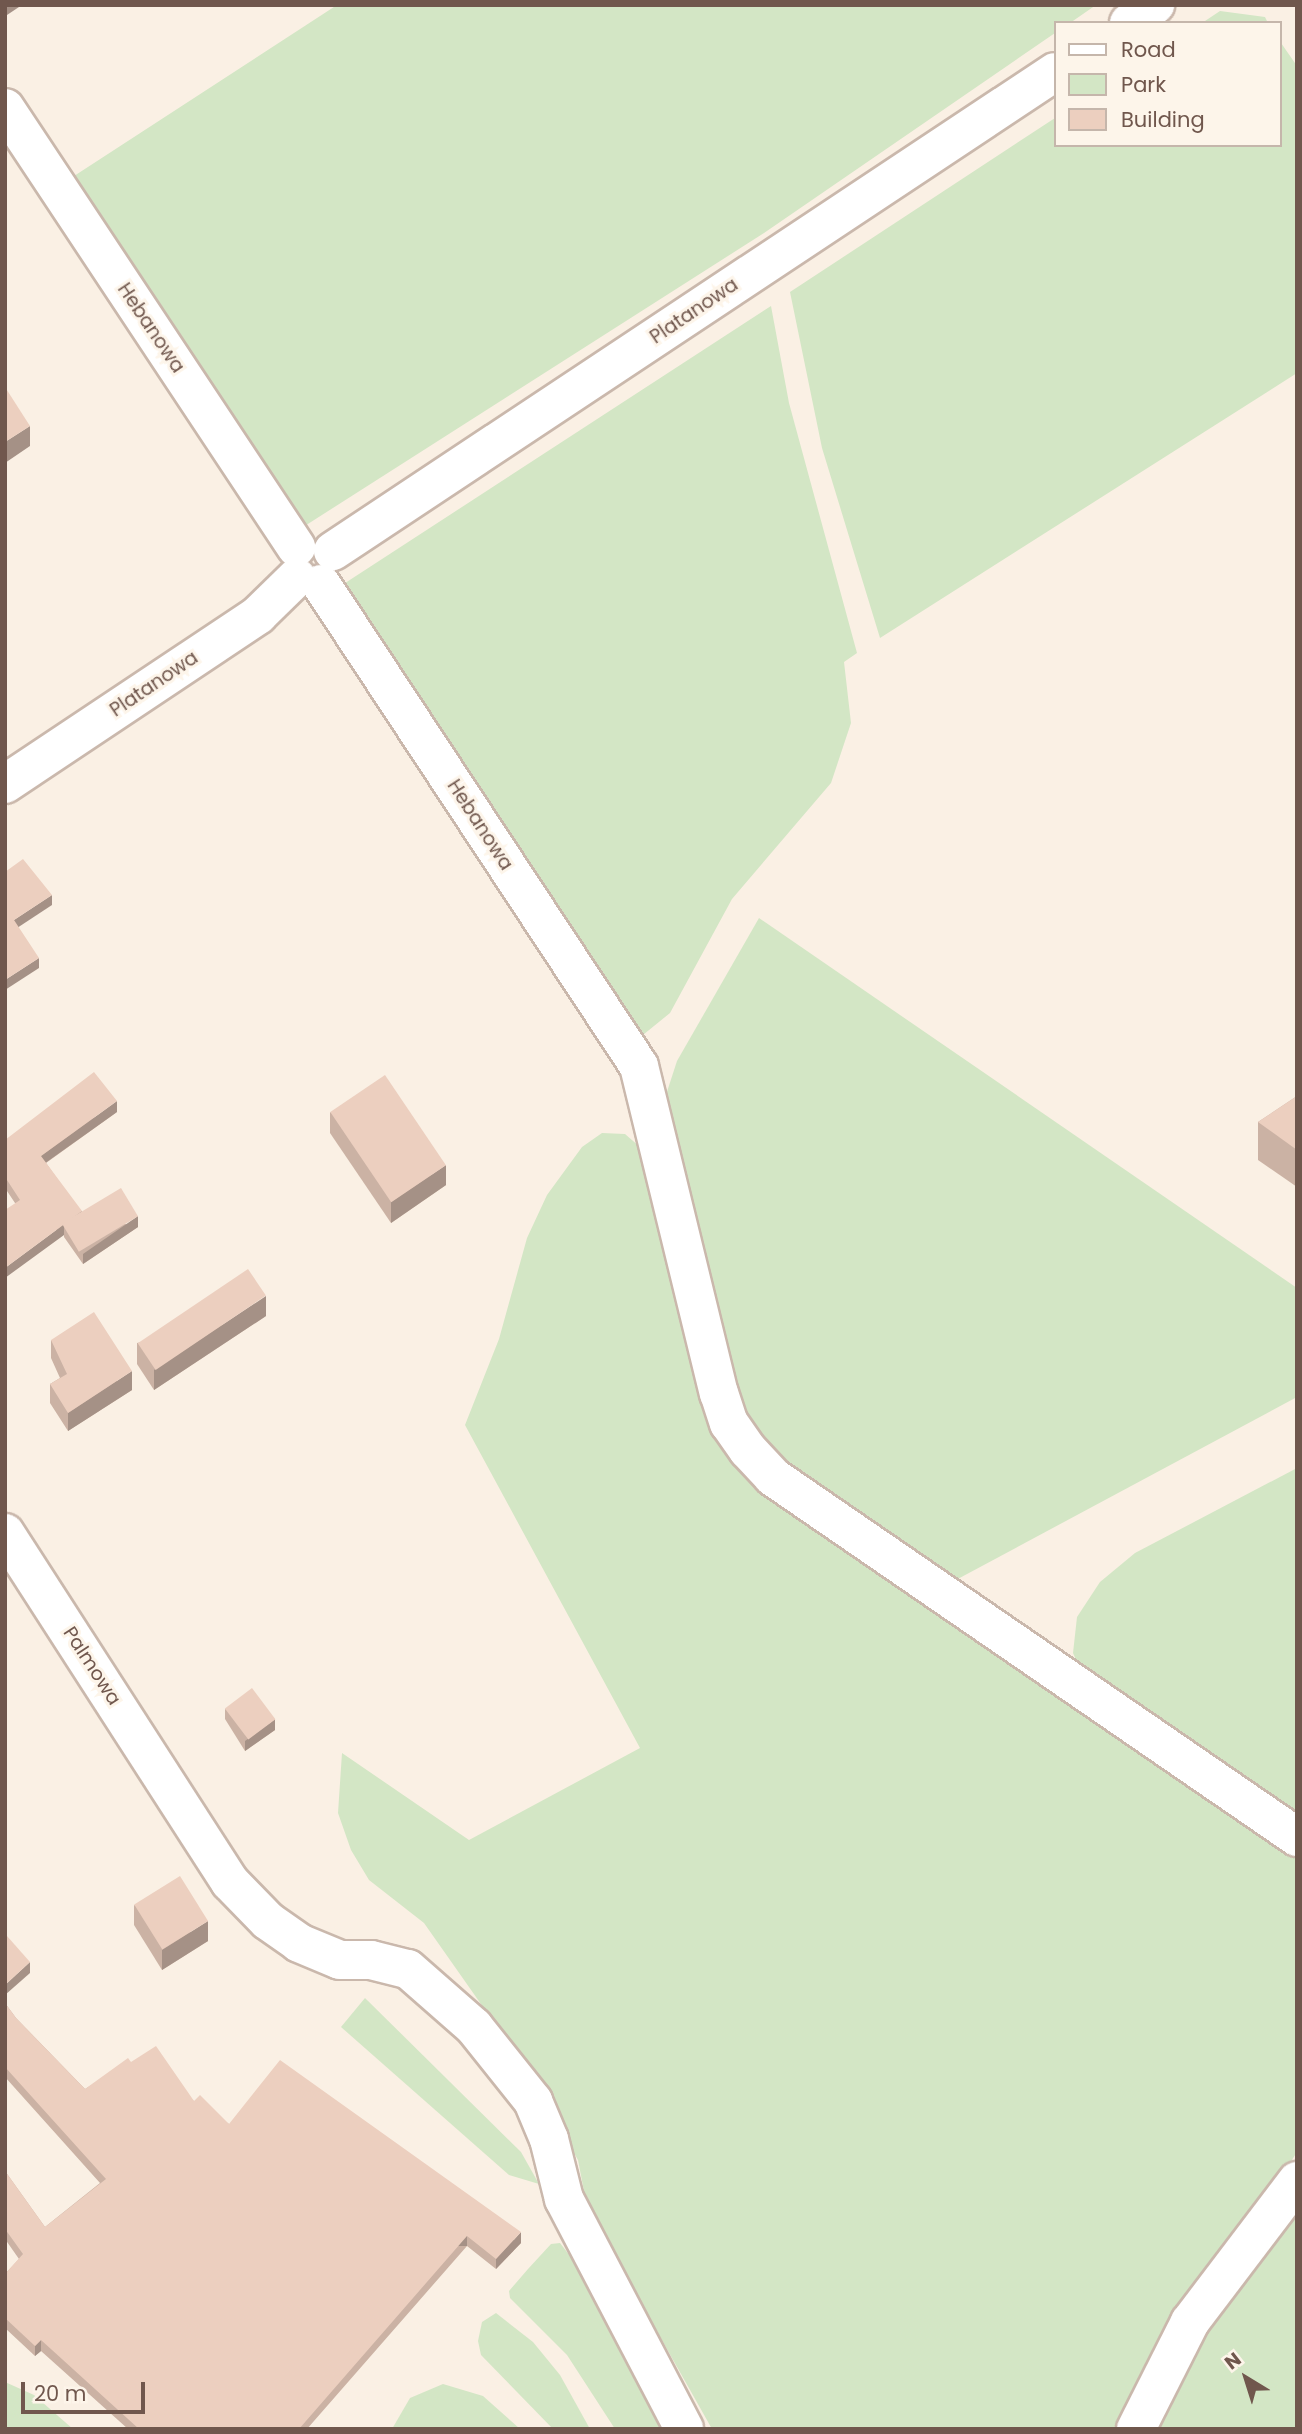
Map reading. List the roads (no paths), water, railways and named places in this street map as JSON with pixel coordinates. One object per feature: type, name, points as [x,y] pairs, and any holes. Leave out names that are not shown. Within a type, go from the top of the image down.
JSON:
[{"type":"street","points":[[1132,21],[1155,5]]},
{"type":"street","name":"Platanowa","points":[[5,784],[258,615],[312,565],[1054,73]]},
{"type":"street","name":"Hebanowa","points":[[5,108],[312,565],[639,1066],[719,1393],[729,1423],[748,1450],[773,1477],[1297,1837]]},
{"type":"street","name":"Palmowa","points":[[5,1533],[179,1798],[230,1882],[268,1921],[299,1943],[340,1960],[371,1960],[408,1969],[474,2027],[533,2101],[549,2139],[564,2199],[684,2429]]},
{"type":"street","points":[[1136,2429],[1190,2322],[1297,2181]]}]
